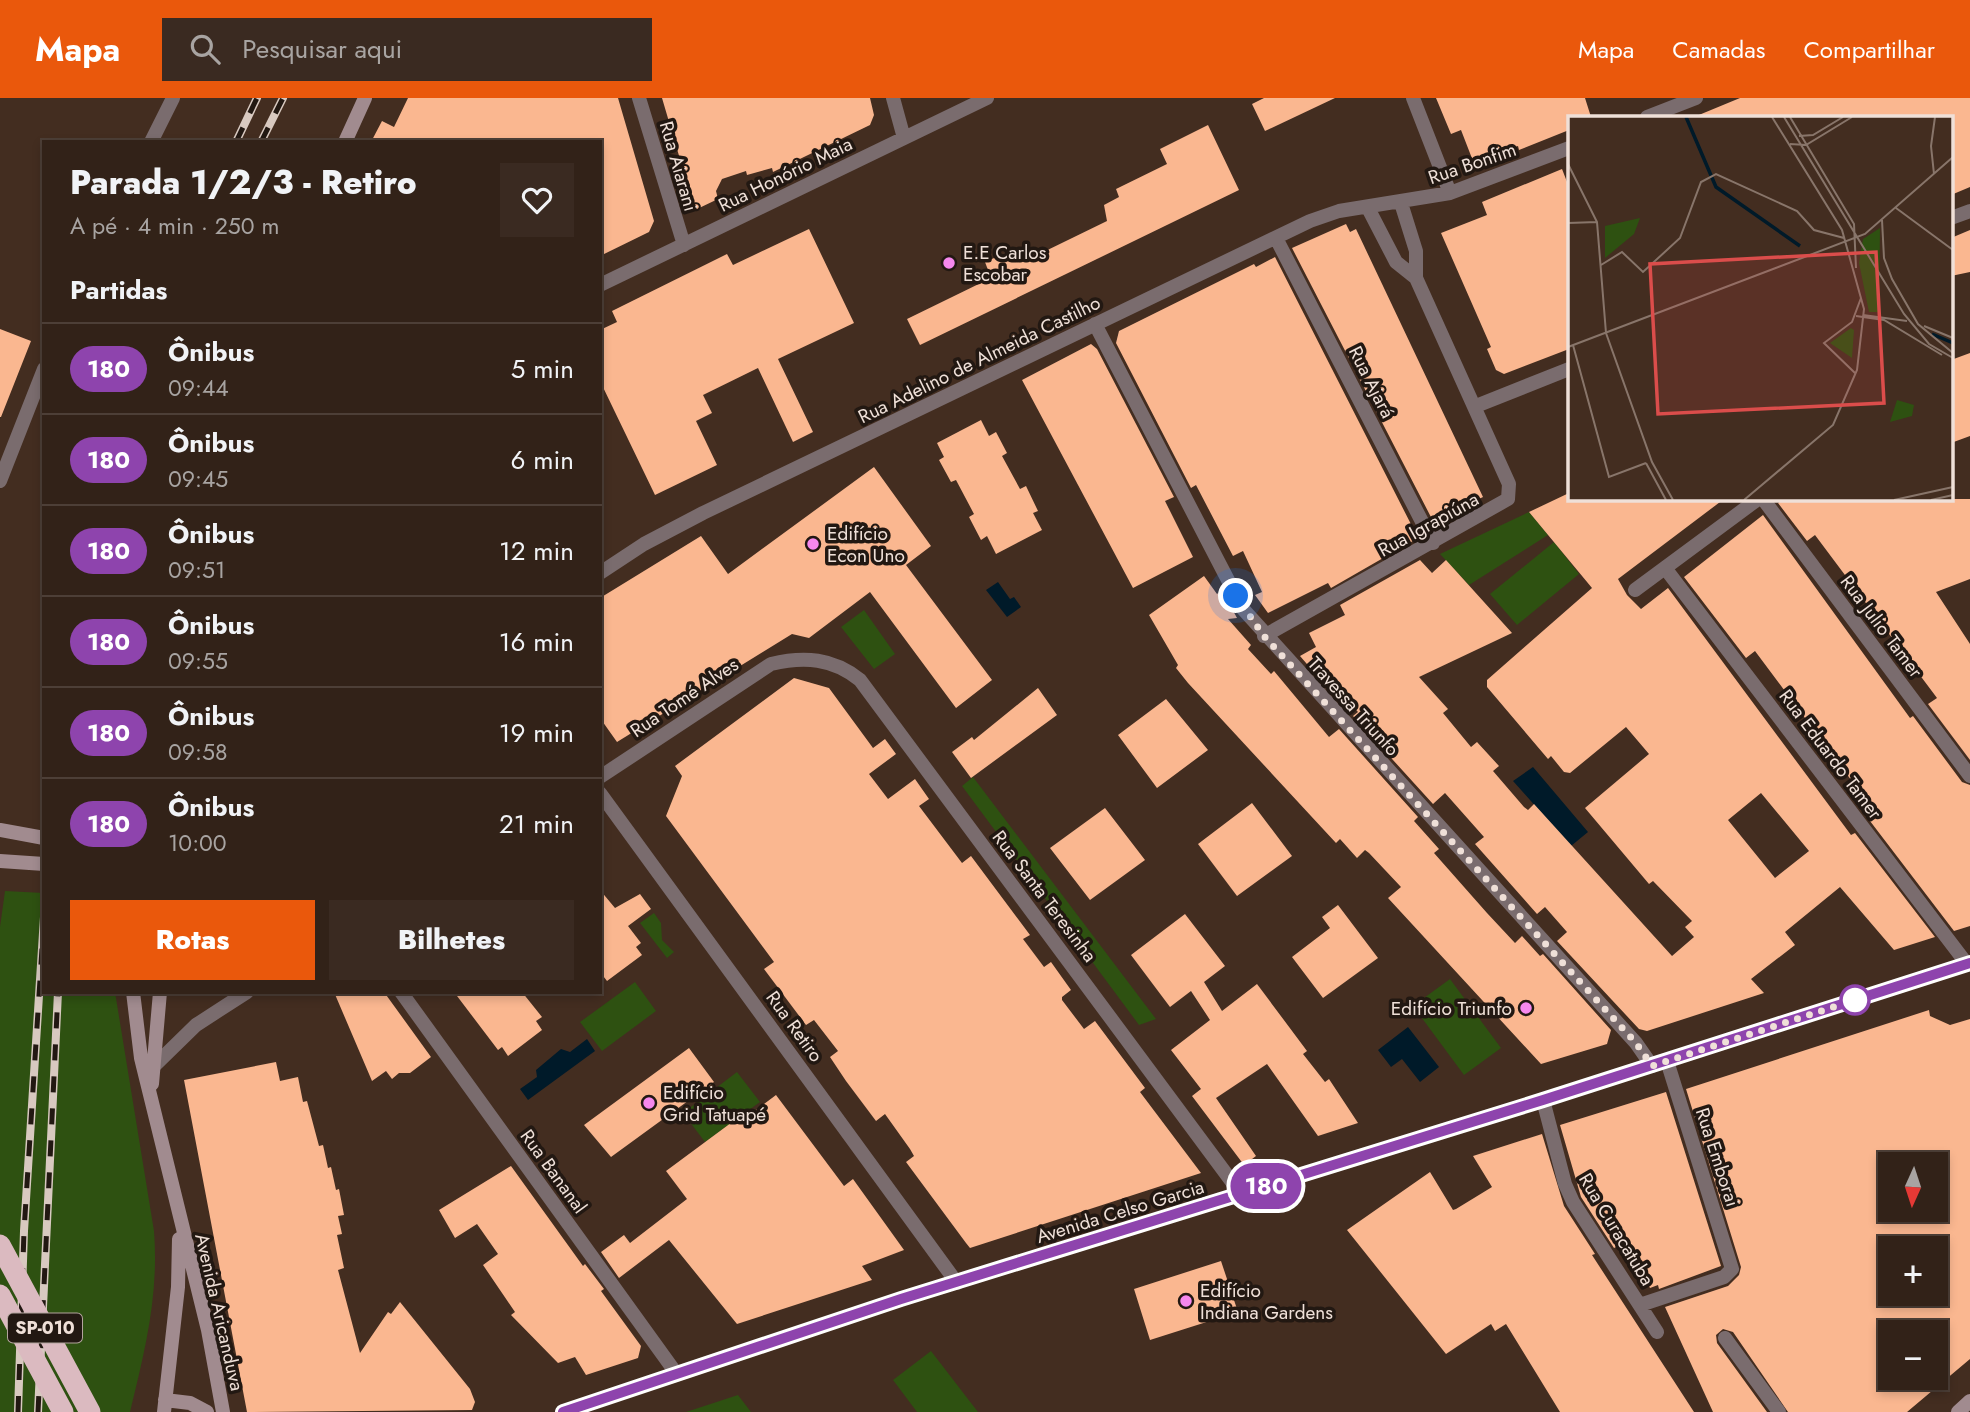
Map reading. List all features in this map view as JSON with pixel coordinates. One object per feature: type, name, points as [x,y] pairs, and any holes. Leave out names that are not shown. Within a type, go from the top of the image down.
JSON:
[{"type":"highway","name":"SP-010","points":[[0,1245],[90,1412]]},
{"type":"highway","name":"SP-010","points":[[0,1295],[63,1412]]},
{"type":"main road","points":[[346,140],[365,98]]},
{"type":"main road","points":[[0,830],[42,838]]},
{"type":"main road","points":[[0,861],[42,864]]},
{"type":"main road","name":"Avenida Celso Garcia","points":[[563,1412],[957,1283],[1652,1066],[1968,963]]},
{"type":"main road","name":"Avenida Aricanduva","points":[[133,994],[141,1058],[208,1330],[223,1412]]},
{"type":"main road","name":"Avenida Aricanduva","points":[[151,1096],[160,994]]},
{"type":"main road","name":"Avenida Aricanduva","points":[[165,1406],[178,1287],[179,1220]]},
{"type":"main road","points":[[1958,1412],[1970,1401]]},
{"type":"main road","points":[[165,1406],[190,1403],[208,1412]]},
{"type":"street","points":[[152,140],[173,98]]},
{"type":"street","name":"Rua Aiarani","points":[[639,98],[684,245]]},
{"type":"street","points":[[893,98],[904,138]]},
{"type":"street","name":"Rua Honório Maia","points":[[602,284],[987,98]]},
{"type":"street","points":[[1413,98],[1450,193]]},
{"type":"street","points":[[1650,116],[1696,98]]},
{"type":"street","name":"Rua Bonfim","points":[[1385,206],[1450,193],[1568,148]]},
{"type":"street","name":"Rua Igrapiúna","points":[[1264,636],[1500,506],[1510,491],[1476,406],[1416,278],[1416,251],[1401,203]]},
{"type":"street","name":"Rua Adelino de Almeida Castilho","points":[[602,572],[644,544],[703,513],[1276,238],[1339,211],[1385,206]]},
{"type":"street","name":"Rua Igrapiúna","points":[[1368,208],[1395,262],[1416,278]]},
{"type":"street","points":[[1952,218],[1970,211]]},
{"type":"street","name":"Rua Ajará","points":[[1276,238],[1433,543]]},
{"type":"street","name":"Travessa Triunfo","points":[[1095,324],[1228,584],[1264,636],[1636,1043],[1652,1066]]},
{"type":"street","points":[[1476,406],[1568,369]]},
{"type":"street","points":[[0,481],[42,374]]},
{"type":"street","points":[[1635,590],[1759,500]]},
{"type":"street","name":"Rua Julio Tamer","points":[[1761,500],[1970,776]]},
{"type":"street","name":"Rua Eduardo Tamer","points":[[1665,568],[1968,963]]},
{"type":"street","name":"Rua Tomé Alves","points":[[602,776],[752,675],[771,664],[793,658]]},
{"type":"street","name":"Rua Santa Teresinha","points":[[793,658],[824,661],[844,667],[860,680],[1241,1194]]},
{"type":"street","name":"Rua Retiro","points":[[602,796],[957,1283]]},
{"type":"street","points":[[153,1067],[196,1025],[244,994]]},
{"type":"street","name":"Rua Bananal","points":[[402,994],[676,1373]]},
{"type":"street","name":"Rua Emborai","points":[[1640,1305],[1724,1277],[1730,1272],[1731,1264],[1667,1061]]},
{"type":"street","name":"Rua Curacatuba","points":[[1543,1100],[1565,1184],[1657,1332]]},
{"type":"street","points":[[1725,1338],[1779,1412]]},
{"type":"green space","points":[[1529,512],[1548,535],[1469,585],[1440,554]]},
{"type":"green space","points":[[1554,542],[1579,574],[1517,625],[1490,594]]},
{"type":"green space","points":[[864,610],[895,654],[874,669],[841,627]]},
{"type":"green space","points":[[973,777],[1156,1019],[1139,1025],[962,786]]},
{"type":"green space","points":[[5,891],[42,893],[42,994],[115,994],[154,1231],[155,1255],[150,1323],[130,1412],[0,1412],[0,927]]},
{"type":"green space","points":[[654,913],[661,923],[662,940],[674,952],[667,958],[640,923]]},
{"type":"green space","points":[[1450,979],[1501,1048],[1464,1075],[1413,1006]]},
{"type":"green space","points":[[635,982],[656,1011],[602,1051],[580,1022]]},
{"type":"green space","points":[[737,1072],[760,1102],[705,1142],[683,1113]]},
{"type":"green space","points":[[931,1351],[978,1412],[917,1412],[893,1380]]},
{"type":"green space","points":[[738,1395],[751,1412],[686,1412]]},
{"type":"water","points":[[998,582],[1010,599],[1014,597],[1021,607],[1007,617],[986,590]]},
{"type":"water","points":[[1533,767],[1588,832],[1571,846],[1513,781]]},
{"type":"water","points":[[1408,1027],[1439,1067],[1420,1082],[1402,1059],[1391,1067],[1378,1050]]},
{"type":"water","points":[[587,1039],[595,1051],[528,1100],[520,1089],[537,1077],[536,1070],[561,1049],[570,1052]]},
{"type":"building","points":[[408,98],[618,98],[654,221],[649,232],[602,255],[602,140],[372,140],[382,121],[394,127]]},
{"type":"building","points":[[662,98],[870,98],[874,115],[870,125],[773,172],[772,168],[747,175],[746,171],[722,179],[716,191],[718,199],[695,210]]},
{"type":"building","points":[[1264,98],[1335,98],[1265,131],[1252,104]]},
{"type":"building","points":[[1436,98],[1585,98],[1591,116],[1568,116],[1568,130],[1519,150],[1518,146],[1473,161],[1461,130],[1451,134]]},
{"type":"building","points":[[1740,98],[1970,98],[1970,187],[1952,195],[1952,116],[1696,116]]},
{"type":"building","points":[[1208,125],[1239,190],[920,345],[907,319],[991,278],[985,262],[1017,248],[1027,260],[1107,221],[1104,205],[1119,197],[1116,189],[1167,164],[1160,149]]},
{"type":"building","points":[[1562,169],[1568,184],[1568,349],[1504,374],[1496,370],[1487,349],[1491,347],[1441,233],[1487,215],[1482,202]]},
{"type":"building","points":[[1346,224],[1350,232],[1356,229],[1483,497],[1433,521],[1292,248]]},
{"type":"building","points":[[809,229],[854,323],[778,359],[813,432],[793,442],[758,368],[703,395],[712,413],[696,421],[717,465],[655,495],[602,385],[602,329],[617,322],[612,311],[727,254],[733,265]]},
{"type":"building","points":[[1970,230],[1970,272],[1952,276],[1952,238]]},
{"type":"building","points":[[1275,257],[1418,538],[1331,588],[1328,583],[1268,613],[1255,595],[1262,592],[1243,551],[1233,556],[1196,485],[1191,488],[1116,343],[1119,331],[1254,264],[1256,267]]},
{"type":"building","points":[[0,329],[31,341],[1,417],[0,417]]},
{"type":"building","points":[[1091,344],[1097,349],[1174,497],[1165,501],[1193,557],[1133,588],[1022,380]]},
{"type":"building","points":[[1970,353],[1970,436],[1952,443],[1952,360]]},
{"type":"building","points":[[981,420],[989,436],[996,432],[1007,453],[1002,456],[1020,489],[1026,486],[1038,511],[1033,513],[1042,530],[996,554],[987,536],[981,540],[969,517],[974,514],[956,480],[951,482],[939,460],[944,457],[937,443]]},
{"type":"building","points":[[874,467],[931,546],[906,565],[992,680],[956,708],[870,592],[809,638],[792,634],[617,742],[602,721],[602,597],[701,536],[728,574]]},
{"type":"building","points":[[1568,493],[1568,500],[1723,500],[1618,579],[1627,595],[1641,609],[1668,588],[1851,835],[1855,833],[1935,937],[1894,950],[1840,887],[1785,932],[1795,945],[1751,979],[1764,993],[1647,1031],[1639,1029],[1557,941],[1567,932],[1545,907],[1537,914],[1475,844],[1484,837],[1445,793],[1433,804],[1353,716],[1358,712],[1324,674],[1319,678],[1300,656],[1316,647],[1309,633],[1345,615],[1340,605],[1420,560],[1432,573],[1446,560],[1512,633],[1419,677],[1448,709],[1443,713],[1471,747],[1477,742],[1499,766],[1493,771],[1524,807],[1528,810],[1534,804],[1672,956],[1694,937],[1685,927],[1692,921],[1653,881],[1649,884],[1585,808],[1649,754],[1626,727],[1570,773],[1564,772],[1551,756],[1548,759],[1487,687],[1487,680],[1592,588],[1529,512]],"holes":[[[1761,793],[1809,851],[1775,878],[1728,820]]]},
{"type":"building","points":[[1970,499],[1970,579],[1936,592],[1970,644],[1970,760],[1928,704],[1937,698],[1815,535],[1807,541],[1778,503],[1782,500]]},
{"type":"building","points":[[1763,515],[1910,718],[1913,716],[1962,782],[1970,785],[1970,926],[1954,931],[1870,821],[1878,816],[1755,651],[1746,658],[1684,577]]},
{"type":"building","points":[[1204,576],[1217,594],[1222,590],[1237,618],[1228,619],[1251,645],[1248,649],[1271,674],[1274,671],[1329,737],[1339,729],[1418,817],[1414,821],[1439,849],[1434,853],[1487,913],[1515,943],[1522,936],[1540,956],[1543,954],[1611,1030],[1607,1044],[1541,1064],[1388,898],[1401,887],[1365,850],[1357,858],[1340,839],[1336,843],[1188,683],[1176,668],[1178,665],[1149,615]]},
{"type":"building","points":[[794,678],[829,688],[873,748],[885,739],[896,754],[869,774],[888,799],[915,779],[929,799],[919,806],[962,863],[971,856],[1030,935],[1023,939],[1044,967],[1051,962],[1071,990],[1062,1000],[1084,1029],[1095,1021],[1145,1088],[1140,1092],[1201,1173],[970,1248],[906,1162],[914,1156],[885,1114],[876,1121],[830,1057],[838,1051],[814,1020],[806,1025],[764,969],[774,962],[666,816],[682,776],[675,766]]},
{"type":"building","points":[[1038,688],[1057,715],[971,778],[952,752],[972,737],[974,740]]},
{"type":"building","points":[[1166,699],[1208,750],[1157,788],[1118,735]]},
{"type":"building","points":[[1252,803],[1292,856],[1237,896],[1198,844]]},
{"type":"building","points":[[1105,808],[1145,860],[1090,900],[1050,848]]},
{"type":"building","points":[[602,892],[615,908],[640,894],[651,909],[628,926],[641,943],[636,947],[642,955],[607,981],[602,975]]},
{"type":"building","points":[[1338,905],[1378,958],[1323,998],[1292,957],[1330,928],[1322,917]]},
{"type":"building","points":[[1185,914],[1225,966],[1204,982],[1222,1011],[1257,984],[1307,1051],[1303,1054],[1325,1082],[1329,1079],[1358,1123],[1318,1136],[1267,1064],[1216,1098],[1256,1156],[1244,1165],[1192,1096],[1201,1089],[1171,1050],[1210,1020],[1191,991],[1170,1007],[1131,955]]},
{"type":"building","points":[[335,994],[385,994],[431,1057],[410,1073],[399,1073],[392,1079],[386,1071],[372,1081]]},
{"type":"building","points":[[456,994],[524,994],[542,1017],[536,1021],[542,1030],[508,1056],[502,1047],[498,1050]]},
{"type":"building","points":[[1929,1010],[1930,1016],[1950,1025],[1970,1019],[1970,1359],[1948,1378],[1948,1320],[1878,1320],[1878,1390],[1933,1390],[1907,1412],[1788,1412],[1733,1332],[1723,1329],[1716,1335],[1717,1343],[1767,1412],[1713,1412],[1665,1307],[1728,1286],[1739,1275],[1741,1267],[1686,1089]]},
{"type":"building","name":"Edifício Grid Tatuapé","points":[[689,1048],[714,1082],[611,1157],[584,1125]]},
{"type":"building","points":[[276,1062],[280,1081],[298,1077],[303,1102],[307,1101],[319,1146],[323,1145],[336,1190],[339,1189],[344,1215],[338,1216],[342,1234],[337,1235],[344,1268],[338,1270],[360,1353],[388,1312],[391,1314],[400,1302],[470,1389],[475,1402],[472,1410],[247,1412],[184,1080]]},
{"type":"building","points":[[1666,1092],[1721,1266],[1659,1289],[1658,1285],[1650,1288],[1625,1243],[1614,1248],[1581,1197],[1560,1125]]},
{"type":"building","points":[[776,1095],[844,1186],[853,1179],[904,1250],[862,1266],[872,1280],[737,1324],[669,1240],[619,1278],[601,1252],[624,1235],[630,1243],[687,1199],[666,1171],[743,1114],[745,1118]]},
{"type":"building","points":[[1542,1134],[1564,1206],[1595,1254],[1592,1255],[1694,1412],[1560,1412],[1506,1324],[1495,1331],[1491,1324],[1446,1354],[1347,1230],[1430,1172],[1453,1210],[1456,1209],[1492,1187],[1473,1156]]},
{"type":"building","points":[[511,1166],[583,1266],[585,1264],[604,1289],[601,1291],[641,1346],[638,1358],[586,1375],[575,1357],[558,1363],[511,1315],[515,1312],[483,1265],[498,1254],[477,1224],[455,1238],[439,1210]]},
{"type":"building","name":"Edifício Indiana Gardens","points":[[1221,1261],[1238,1312],[1150,1340],[1134,1289]]},
{"type":"railway","points":[[237,140],[257,98]]},
{"type":"railway","points":[[262,140],[283,98]]},
{"type":"railway","points":[[18,1412],[24,1231],[42,948]]},
{"type":"railway","points":[[38,1412],[58,994]]},
{"type":"bus line","name":"180","points":[[563,1412],[901,1299],[1652,1066],[1970,963]]},
{"type":"place","name":"E.E Carlos Escobar","points":[[949,263]]},
{"type":"place","name":"Edifício Econ Uno","points":[[813,544]]},
{"type":"place","name":"Edifício Triunfo","points":[[1526,1008]]},
{"type":"place","name":"Edifício Grid Tatuapé","points":[[649,1103]]},
{"type":"place","name":"Edifício Indiana Gardens","points":[[1186,1301]]},
{"type":"route","points":[[1236,596],[1264,636],[1636,1043],[1652,1066],[1855,1000]]}]
